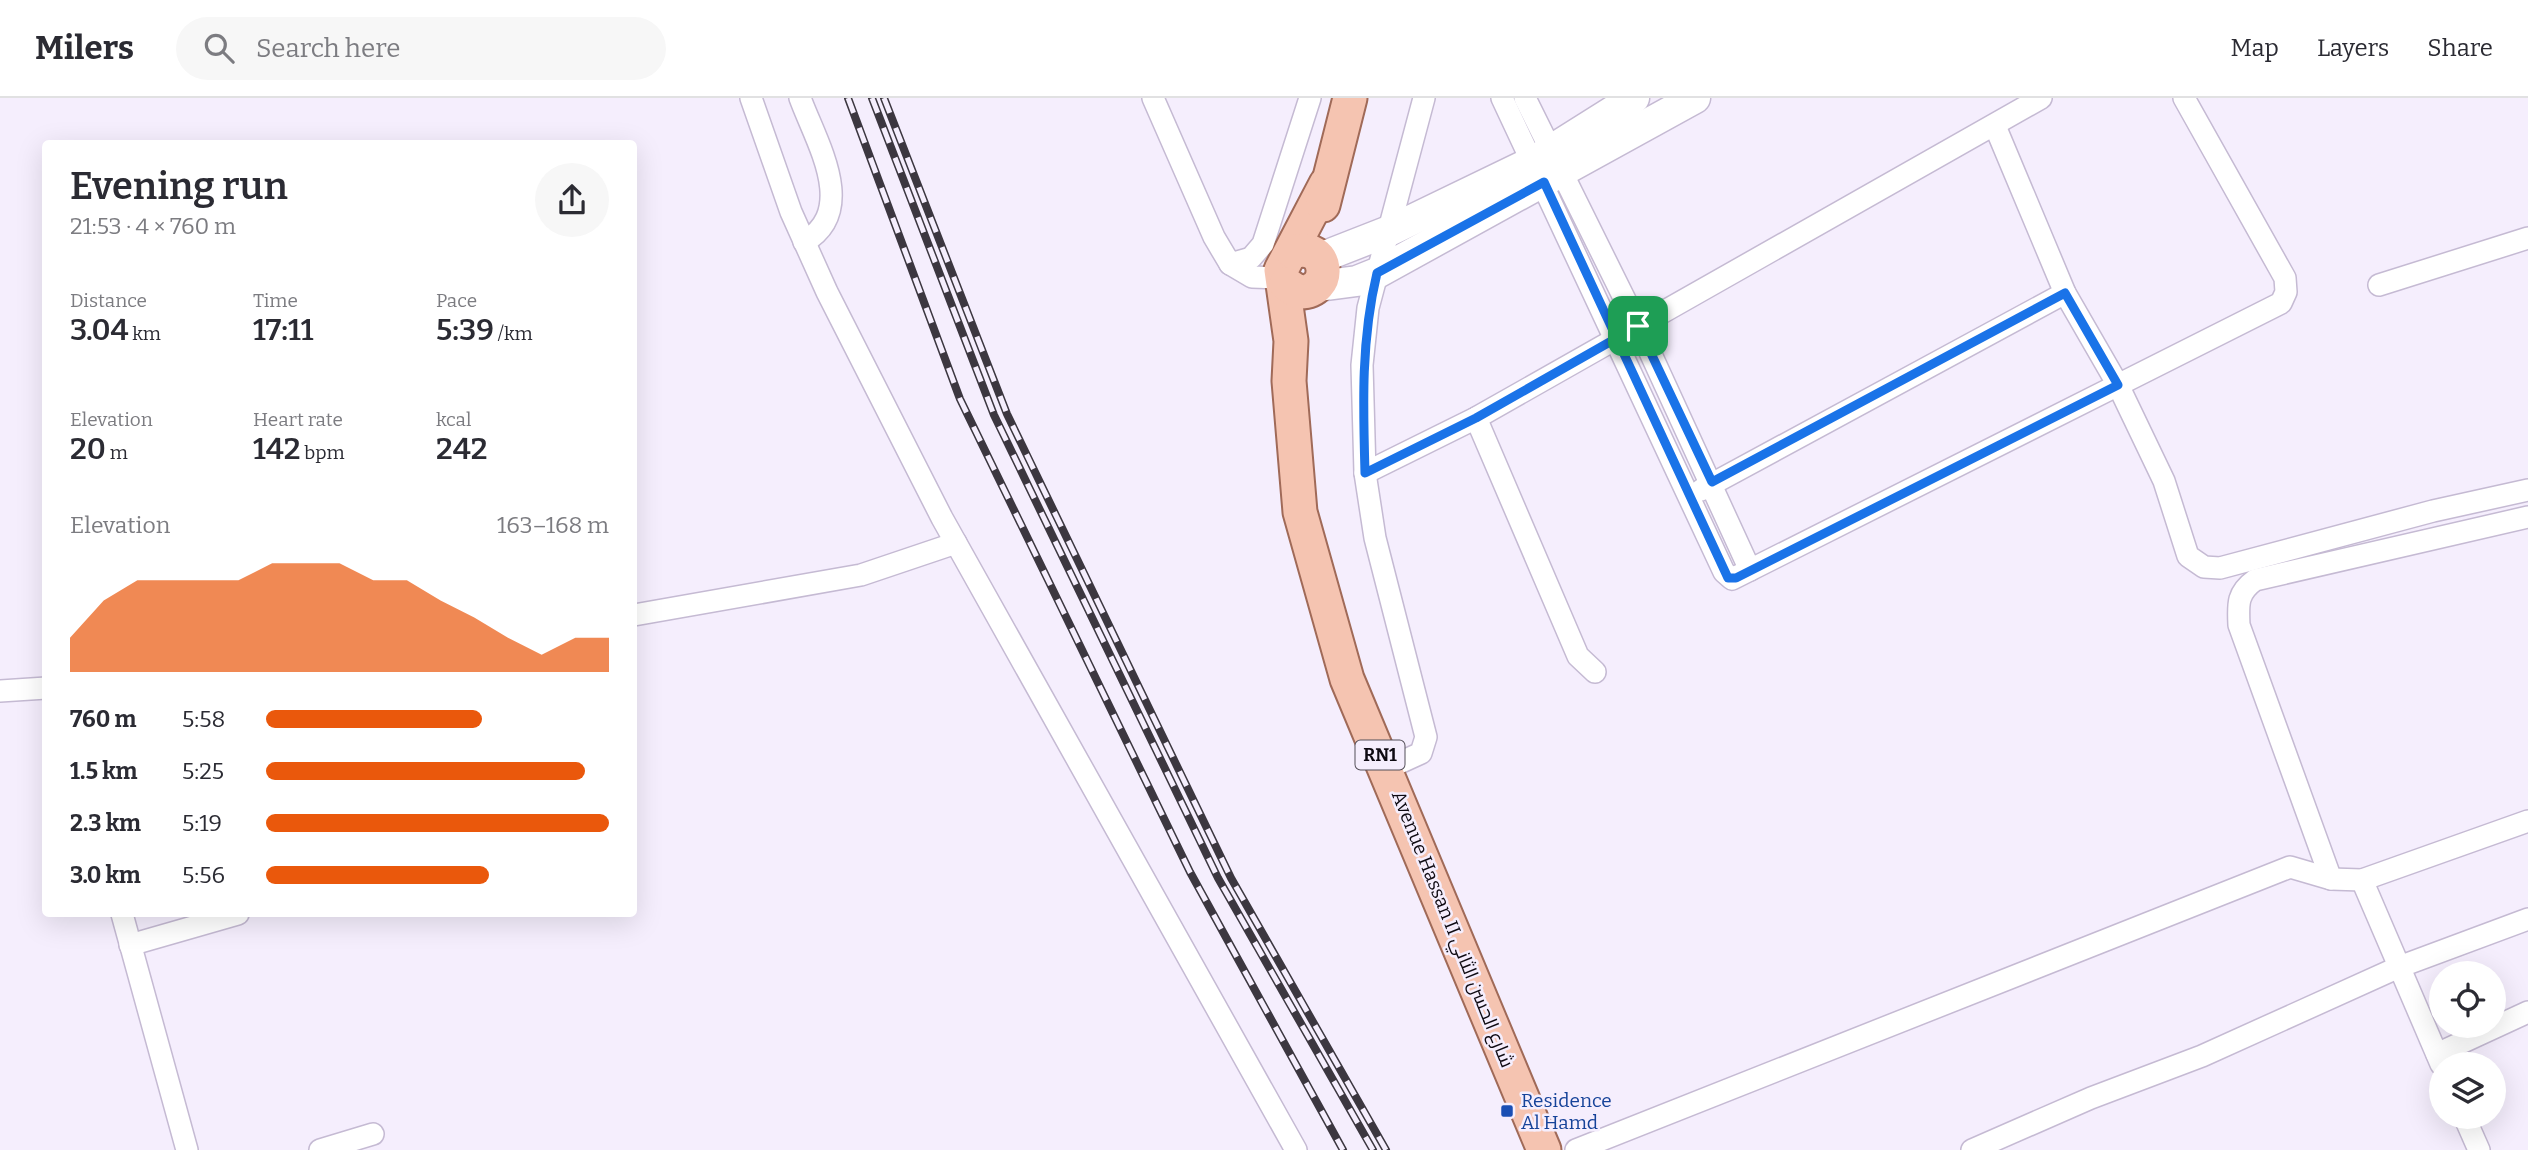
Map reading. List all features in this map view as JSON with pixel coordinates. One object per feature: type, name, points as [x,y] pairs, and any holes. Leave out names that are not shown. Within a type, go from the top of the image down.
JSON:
[{"type":"main road","name":"Avenue Hassan II شارع الحسن الثاني","points":[[1350,98],[1303,272],[1291,341],[1289,381],[1300,512],[1347,679],[1387,769],[1544,1150]]},
{"type":"street","points":[[751,98],[804,242],[847,333],[956,543],[1296,1150]]},
{"type":"street","points":[[800,98],[827,169],[832,200],[825,225],[804,242]]},
{"type":"street","points":[[1153,98],[1214,237],[1230,264],[1252,277],[1303,272],[1357,281],[1377,273],[1548,166],[1634,98]]},
{"type":"street","points":[[1230,264],[1251,258],[1263,244],[1310,98]]},
{"type":"street","points":[[1387,769],[1421,753],[1426,737],[1375,538],[1365,473],[1362,365],[1368,308],[1424,98]]},
{"type":"street","points":[[1502,98],[1548,166],[1638,326],[1712,482],[1750,570]]},
{"type":"street","points":[[1525,98],[1548,166],[1615,339],[1727,577],[1736,578],[2281,303],[2286,292],[2286,278],[2193,102]]},
{"type":"street","points":[[1303,272],[1390,231],[1548,166],[1695,98]]},
{"type":"street","points":[[1365,473],[1476,418],[1995,126],[2015,104],[2041,98]]},
{"type":"street","points":[[1995,126],[2065,293],[2118,385],[2164,481],[2188,556],[2204,567],[2220,568],[2433,511],[2528,490]]},
{"type":"street","points":[[2379,285],[2528,238]]},
{"type":"street","points":[[1689,499],[1712,482],[2065,293]]},
{"type":"street","points":[[1476,418],[1578,656],[1595,672]]},
{"type":"street","points":[[2331,879],[2239,625],[2238,599],[2245,588],[2255,580],[2528,517]]},
{"type":"street","points":[[637,614],[861,575],[956,543]]},
{"type":"street","points":[[0,691],[42,688]]},
{"type":"street","points":[[1576,1150],[2290,867],[2331,879],[2362,880],[2528,821]]},
{"type":"street","points":[[2362,880],[2436,1052]]},
{"type":"street","points":[[123,917],[187,1150]]},
{"type":"street","points":[[130,945],[223,917]]},
{"type":"street","points":[[1972,1150],[2091,1098],[2202,1056],[2399,967],[2528,919]]},
{"type":"street","points":[[2453,1052],[2528,1013]]},
{"type":"street","points":[[2470,1129],[2479,1150]]},
{"type":"street","points":[[320,1150],[373,1134]]},
{"type":"railway","points":[[848,98],[960,399],[1190,872],[1343,1150]]},
{"type":"railway","points":[[872,98],[994,415],[1218,878],[1373,1150]]},
{"type":"railway","points":[[884,98],[1007,414],[1231,878],[1386,1150]]},
{"type":"place","name":"Residence Al Hamd","points":[[1507,1111]]},
{"type":"route","points":[[1638,326],[1615,339],[1476,418],[1365,473],[1362,365],[1368,308],[1377,273],[1544,182],[1615,339],[1728,578],[1736,578],[1941,477],[2118,385],[2065,293],[1712,482],[1638,326]]}]
